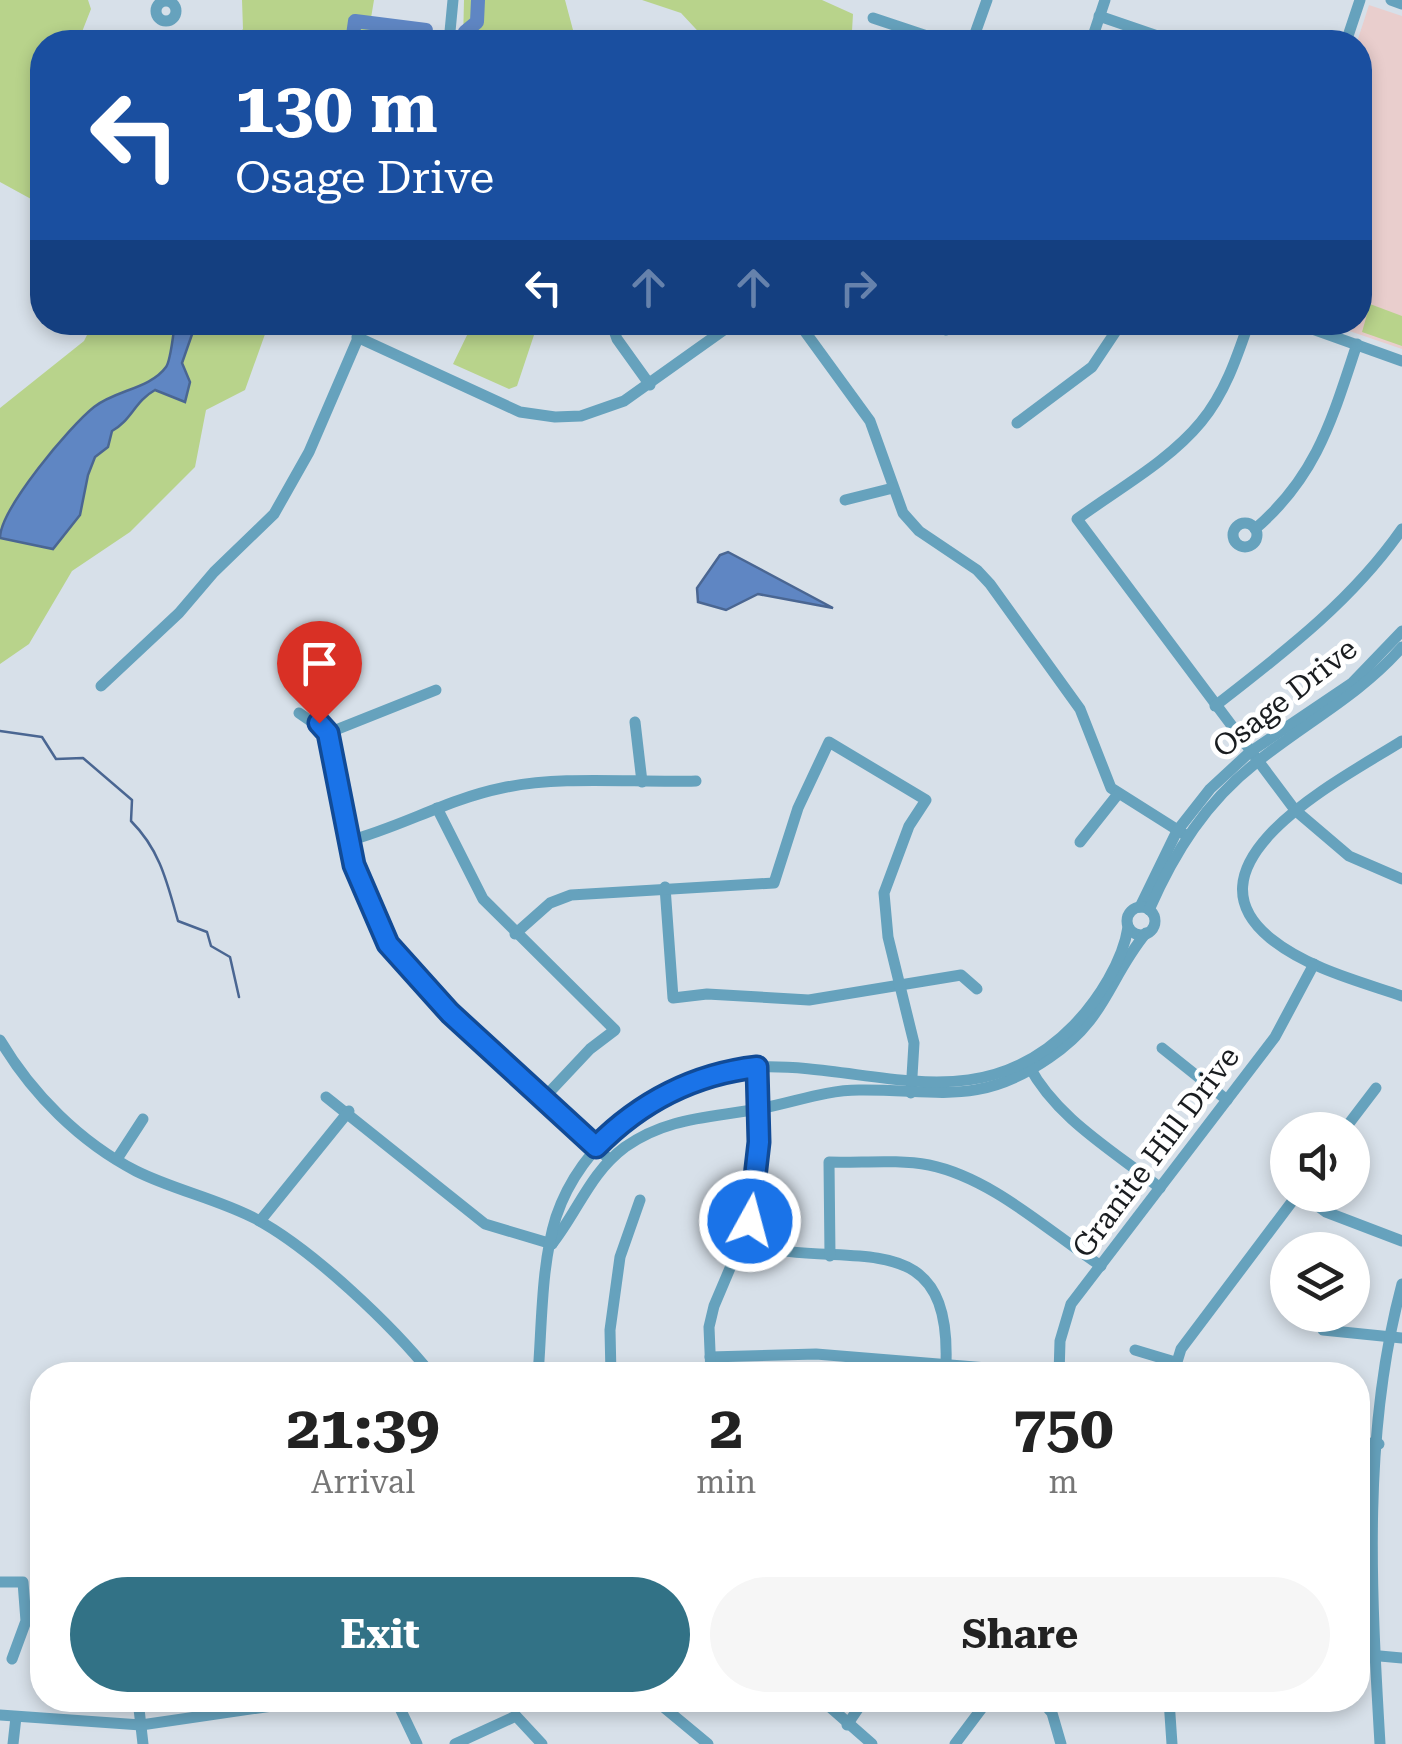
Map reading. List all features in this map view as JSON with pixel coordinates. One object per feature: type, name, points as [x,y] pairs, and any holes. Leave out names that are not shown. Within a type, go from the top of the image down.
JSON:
[{"type":"street","points":[[450,30],[453,0]]},
{"type":"street","points":[[977,30],[988,0]]},
{"type":"street","points":[[1095,30],[1105,0]]},
{"type":"street","points":[[1350,30],[1360,0]]},
{"type":"street","points":[[1391,0],[1402,4]]},
{"type":"street","points":[[1099,16],[1140,30]]},
{"type":"street","points":[[873,18],[909,30]]},
{"type":"street","points":[[616,335],[650,385]]},
{"type":"street","points":[[101,686],[179,614],[214,572],[274,514],[309,452],[357,337],[502,404],[539,416],[600,411],[650,385],[717,335]]},
{"type":"street","points":[[807,335],[870,421],[903,513],[919,531],[978,570],[1080,709],[1098,764],[1118,794],[1182,834]]},
{"type":"street","points":[[1016,423],[1092,367],[1113,335]]},
{"type":"street","points":[[1245,335],[1230,373],[1201,422],[1180,444],[1077,520],[1295,810],[1349,856],[1402,879]]},
{"type":"street","points":[[1330,335],[1402,361]]},
{"type":"street","points":[[1255,528],[1308,471],[1330,426],[1356,344]]},
{"type":"street","points":[[845,500],[894,488]]},
{"type":"street","points":[[1215,706],[1309,633],[1356,587],[1402,530]]},
{"type":"street","name":"Osage Drive","points":[[1144,909],[1182,834],[1253,757],[1352,683],[1402,631]]},
{"type":"street","name":"Osage Drive","points":[[1253,757],[1358,689],[1402,648]]},
{"type":"street","points":[[328,733],[436,690]]},
{"type":"street","points":[[298,712],[328,733],[348,841],[388,944],[416,978],[610,1160]]},
{"type":"street","points":[[635,722],[642,782]]},
{"type":"street","points":[[515,934],[550,903],[570,895],[774,882],[777,860],[829,742],[926,800],[902,842],[884,892],[888,937],[914,1044],[912,1089]]},
{"type":"street","points":[[1402,742],[1295,810],[1252,852],[1244,894],[1249,913],[1269,937],[1314,964],[1402,996]]},
{"type":"street","points":[[348,841],[395,829],[437,808],[506,786],[696,781]]},
{"type":"street","points":[[1080,842],[1118,794]]},
{"type":"street","points":[[437,808],[483,899],[616,1030],[590,1049],[542,1100]]},
{"type":"street","points":[[665,887],[673,998],[707,994],[809,1000],[960,974],[977,989]]},
{"type":"street","points":[[552,1244],[580,1196],[610,1160],[669,1124],[830,1092],[912,1089],[970,1093],[1029,1065],[1087,1026],[1154,922],[1144,909],[1129,914],[1112,969],[1080,1019],[1029,1065]]},
{"type":"street","points":[[1128,926],[1134,933],[1146,934]]},
{"type":"street","name":"Granite Hill Drive","points":[[1060,1362],[1064,1318],[1275,1037],[1314,964]]},
{"type":"street","points":[[0,1040],[59,1114],[117,1159],[260,1221],[404,1339],[422,1362]]},
{"type":"street","points":[[1162,1048],[1228,1100]]},
{"type":"street","points":[[1029,1065],[1046,1096],[1160,1188]]},
{"type":"street","points":[[539,1362],[552,1244],[566,1194],[596,1147],[640,1110],[671,1092],[714,1075],[757,1067],[803,1069],[912,1089]]},
{"type":"street","points":[[710,1362],[709,1327],[721,1282],[743,1241],[754,1189],[757,1067]]},
{"type":"street","points":[[1358,1112],[1376,1088]]},
{"type":"street","points":[[326,1097],[486,1224],[552,1244]]},
{"type":"street","points":[[260,1221],[349,1112]]},
{"type":"street","points":[[117,1159],[143,1119]]},
{"type":"street","points":[[830,1256],[829,1162],[927,1164],[961,1174],[1101,1266]]},
{"type":"street","points":[[611,1362],[610,1330],[620,1258],[640,1200]]},
{"type":"street","points":[[1179,1362],[1288,1212]]},
{"type":"street","points":[[1326,1212],[1402,1240]]},
{"type":"street","points":[[743,1241],[769,1251],[882,1260],[908,1266],[923,1276],[944,1308],[946,1362]]},
{"type":"street","points":[[1370,1500],[1388,1337],[1402,1284]]},
{"type":"street","points":[[1341,1332],[1402,1338]]},
{"type":"street","points":[[1136,1350],[1160,1362]]},
{"type":"street","points":[[710,1357],[816,1354],[932,1362]]},
{"type":"street","points":[[1370,1443],[1378,1444]]},
{"type":"street","points":[[0,1582],[23,1582],[26,1622],[12,1658]]},
{"type":"street","points":[[1370,1611],[1380,1744]]},
{"type":"street","points":[[1370,1655],[1402,1658]]},
{"type":"street","points":[[139,1712],[142,1744]]},
{"type":"street","points":[[0,1715],[140,1725],[230,1712]]},
{"type":"street","points":[[401,1712],[416,1744]]},
{"type":"street","points":[[669,1712],[708,1744]]},
{"type":"street","points":[[834,1712],[872,1744]]},
{"type":"street","points":[[847,1725],[856,1712]]},
{"type":"street","points":[[955,1744],[979,1712]]},
{"type":"street","points":[[1051,1712],[1061,1744]]},
{"type":"street","points":[[1170,1712],[1172,1744]]},
{"type":"street","points":[[455,1744],[516,1716],[542,1744]]},
{"type":"street","points":[[13,1744],[16,1717]]},
{"type":"shaded area","points":[[1369,5],[1402,16],[1402,349],[1361,335],[1372,335],[1372,30],[1361,30]]},
{"type":"green space","points":[[0,0],[88,0],[91,9],[83,30],[30,30],[30,198],[0,182]]},
{"type":"green space","points":[[242,0],[374,0],[369,30],[243,29]]},
{"type":"green space","points":[[464,0],[565,0],[573,30],[463,30]]},
{"type":"green space","points":[[642,0],[822,0],[853,14],[852,30],[697,30],[681,13]]},
{"type":"green space","points":[[1372,305],[1402,316],[1402,346],[1371,335]]},
{"type":"green space","points":[[87,335],[265,335],[245,390],[206,410],[195,467],[130,532],[72,571],[29,644],[0,664],[0,408]]},
{"type":"green space","points":[[467,335],[534,335],[517,386],[509,389],[453,364]]},
{"type":"water","points":[[173,335],[192,335],[182,363],[190,382],[185,402],[155,390],[112,431],[108,447],[95,457],[88,475],[80,515],[53,549],[0,538],[23,489],[83,417],[102,401],[151,380],[166,367]]},
{"type":"water","points":[[728,552],[833,608],[758,594],[726,610],[698,602],[697,588],[720,555]]},
{"type":"waterway","points":[[467,30],[477,22],[478,0]]},
{"type":"waterway","points":[[354,30],[355,21],[426,30]]},
{"type":"waterway","points":[[0,731],[42,737],[56,759],[83,758],[132,800],[131,821],[156,855],[178,921],[207,932],[211,946],[230,957],[239,997]]},
{"type":"route","points":[[319,723],[328,733],[354,865],[388,944],[450,1013],[596,1147],[640,1110],[690,1082],[757,1067],[759,1142],[750,1221]]}]
